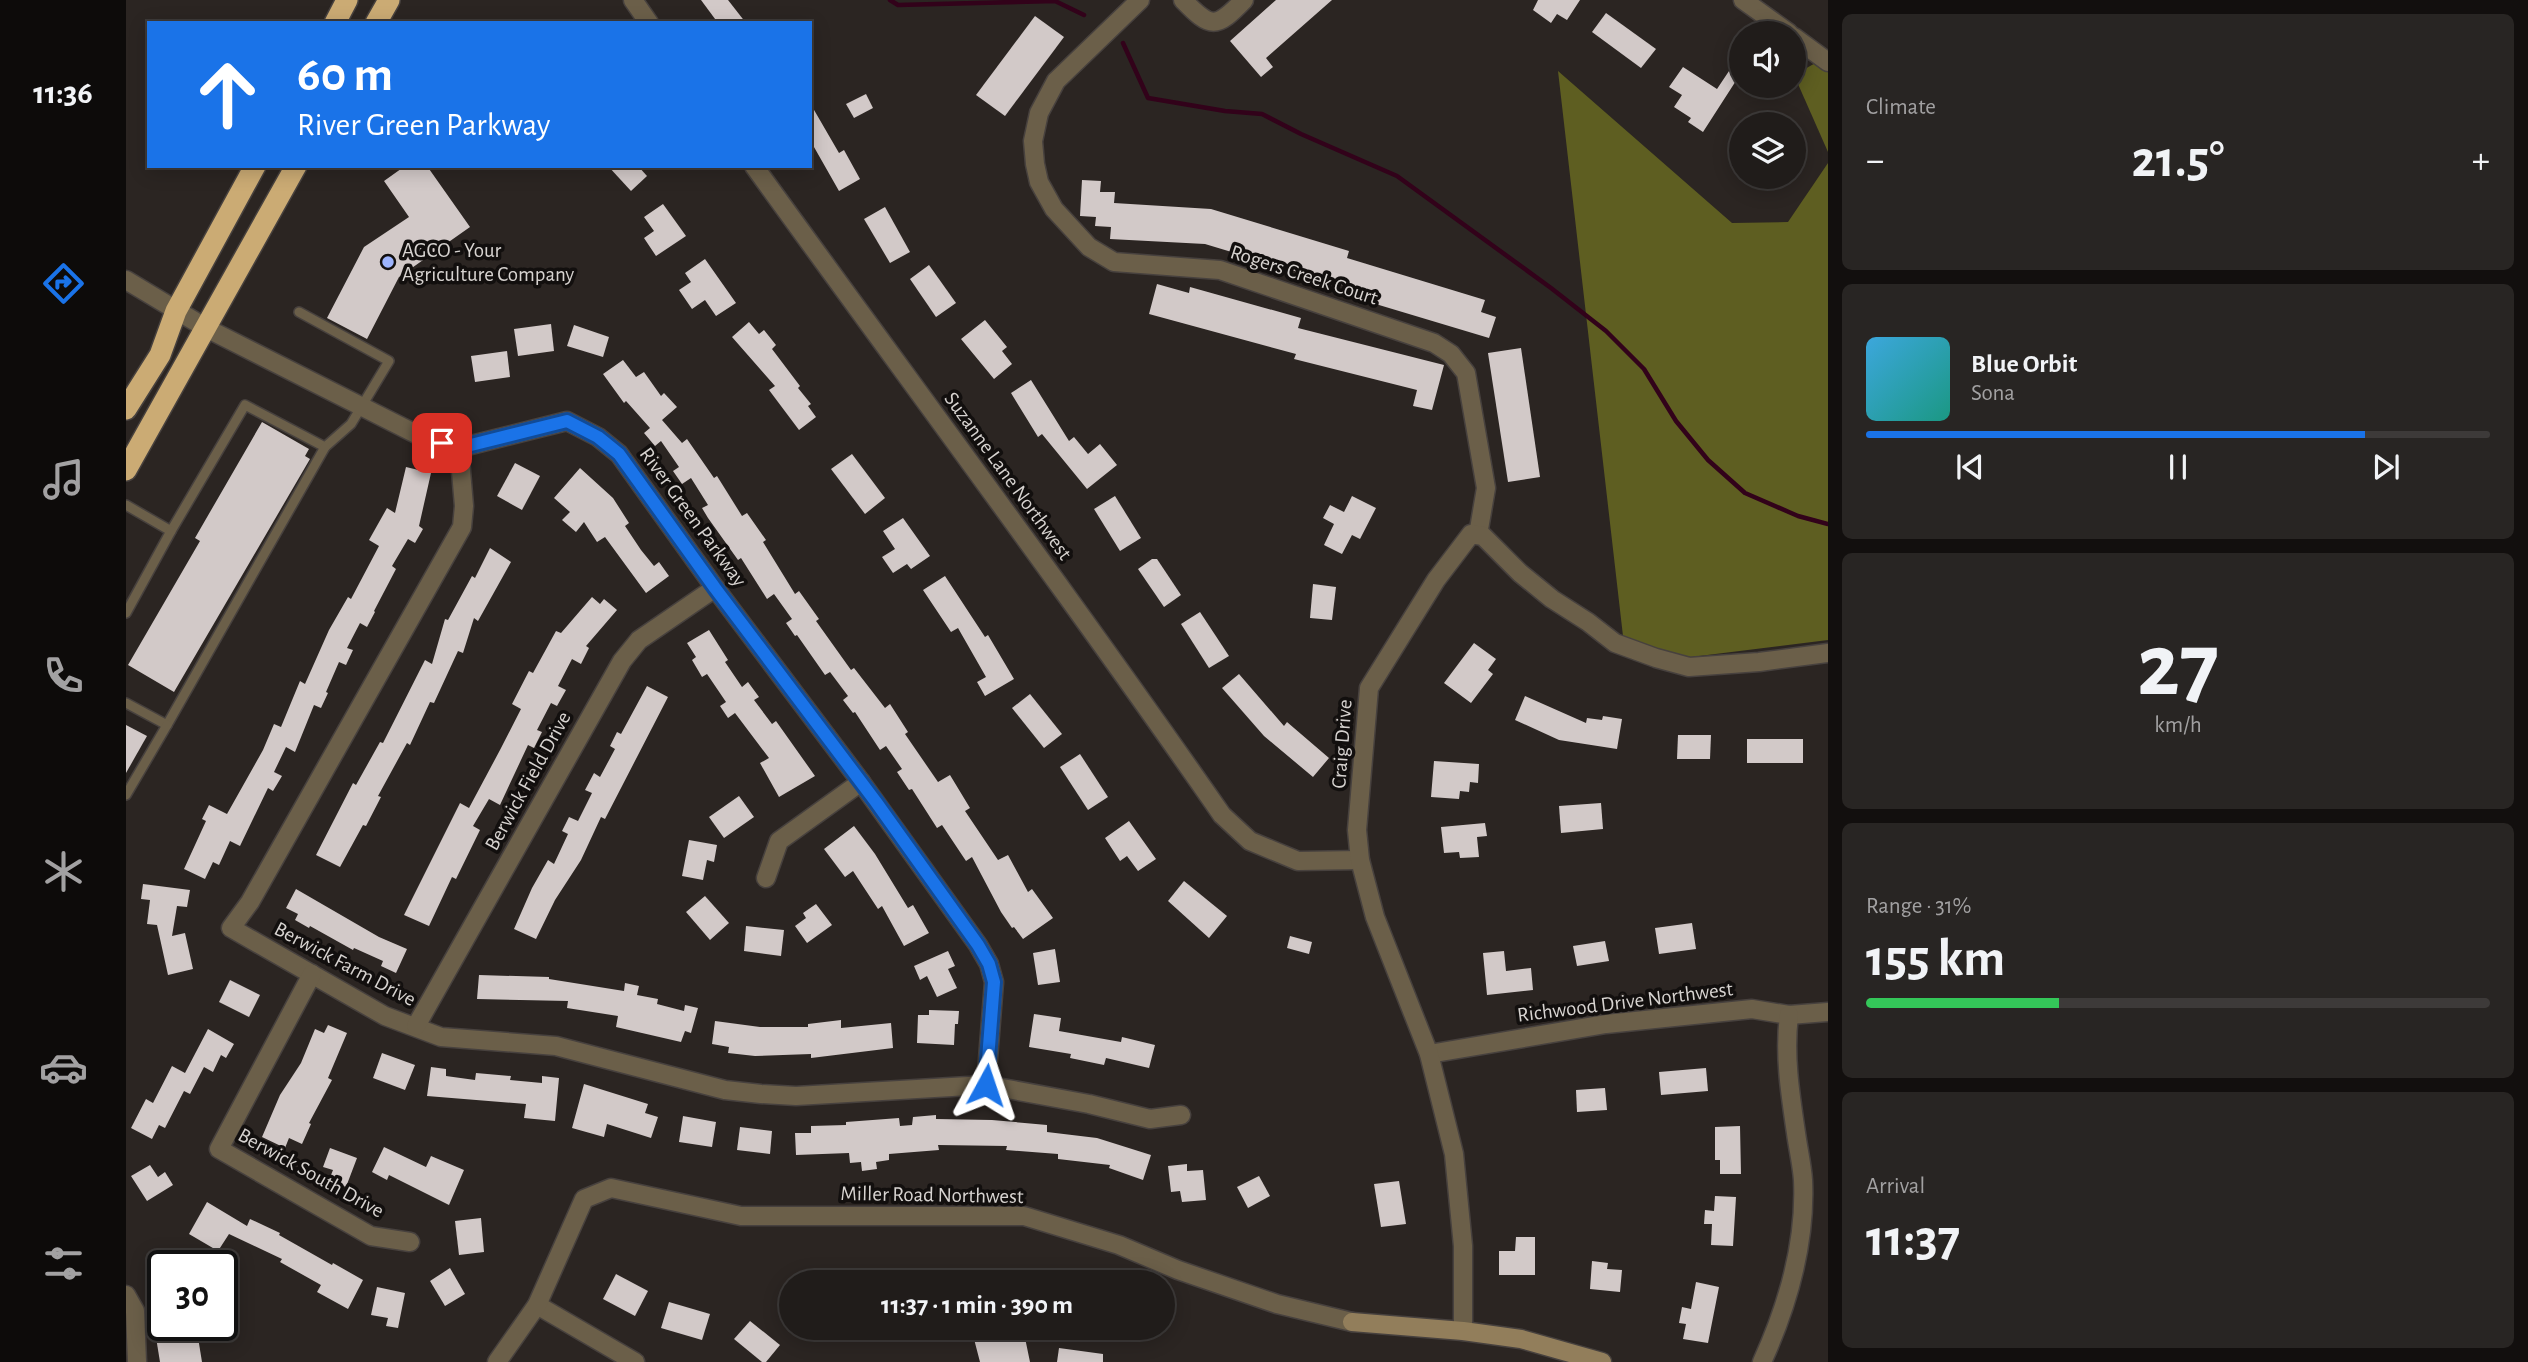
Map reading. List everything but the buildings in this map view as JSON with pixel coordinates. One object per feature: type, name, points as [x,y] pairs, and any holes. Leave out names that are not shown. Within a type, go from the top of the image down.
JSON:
[{"type":"highway","points":[[336,21],[347,0]]},
{"type":"highway","points":[[126,409],[160,355],[176,311],[254,168]]},
{"type":"highway","points":[[126,470],[295,168]]},
{"type":"street","points":[[633,0],[648,21]]},
{"type":"street","name":"Rogers Creek Court","points":[[1140,0],[1056,81],[1039,113],[1033,141],[1035,164],[1039,182],[1054,209],[1089,247],[1114,262],[1220,270],[1434,343],[1451,354],[1466,373],[1477,424],[1486,488],[1478,535]]},
{"type":"street","points":[[1183,0],[1199,17],[1212,23],[1225,20],[1244,0]]},
{"type":"street","points":[[1743,0],[1772,21]]},
{"type":"street","points":[[1806,46],[1828,62]]},
{"type":"street","name":"Suzanne Lane Northwest","points":[[755,168],[1067,594],[1222,815],[1250,841],[1298,861],[1360,860]]},
{"type":"street","name":"River Green Parkway","points":[[126,280],[206,328],[424,438],[459,448],[567,421],[598,437],[619,454],[978,945],[989,964],[994,982],[986,1085]]},
{"type":"street","name":"Berwick Farm Drive","points":[[459,448],[464,506],[462,527],[250,902],[231,928],[385,1016],[441,1037],[556,1046],[725,1090],[749,1093],[796,1096],[986,1085],[1089,1104],[1150,1119],[1181,1115]]},
{"type":"street","name":"Craig Drive","points":[[1463,1331],[1463,1246],[1454,1154],[1429,1054],[1374,917],[1360,860],[1357,830],[1369,688],[1436,580],[1471,534],[1478,535]]},
{"type":"street","points":[[1478,535],[1483,536],[1520,573],[1552,599],[1615,643],[1656,658],[1689,667],[1828,653]]},
{"type":"street","name":"Berwick Field Drive","points":[[416,1026],[622,661],[639,640],[715,588]]},
{"type":"street","points":[[766,878],[779,841],[861,782]]},
{"type":"street","name":"Berwick South Drive","points":[[312,974],[219,1149],[371,1236],[410,1242]]},
{"type":"street","name":"Richwood Drive Northwest","points":[[1429,1054],[1606,1024],[1752,1009],[1789,1015],[1828,1012]]},
{"type":"street","points":[[1762,1362],[1777,1329],[1793,1275],[1803,1224],[1803,1178],[1786,1045],[1789,1015]]},
{"type":"street","name":"Miller Road Northwest","points":[[537,1305],[584,1199],[611,1188],[741,1216],[1024,1216],[1119,1245],[1178,1270],[1277,1304],[1352,1322],[1463,1331]]},
{"type":"street","points":[[126,1295],[135,1311],[137,1362]]},
{"type":"street","points":[[497,1362],[537,1305],[635,1362]]},
{"type":"street","points":[[1463,1331],[1521,1339],[1602,1362]]},
{"type":"lane","points":[[126,795],[325,447],[351,424],[389,361],[299,312]]},
{"type":"lane","points":[[126,613],[245,405],[325,447]]},
{"type":"lane","points":[[126,505],[171,531]]},
{"type":"lane","points":[[126,703],[167,725]]},
{"type":"shaded area","points":[[1828,56],[1828,152],[1804,98],[1806,68]]},
{"type":"shaded area","points":[[1558,71],[1732,223],[1788,222],[1828,163],[1828,640],[1683,658],[1623,636]]},
{"type":"waterway","points":[[890,0],[898,5],[1055,1],[1084,15]]},
{"type":"waterway","points":[[1123,43],[1148,98],[1225,111],[1262,114],[1397,176],[1606,331],[1644,369],[1676,421],[1708,460],[1745,493],[1798,516],[1828,524]]},
{"type":"place","name":"AGCO - Your Agriculture Company","points":[[388,262]]},
{"type":"route","points":[[442,443],[459,448],[567,421],[598,437],[619,454],[978,945],[989,964],[994,982],[986,1085]]}]
